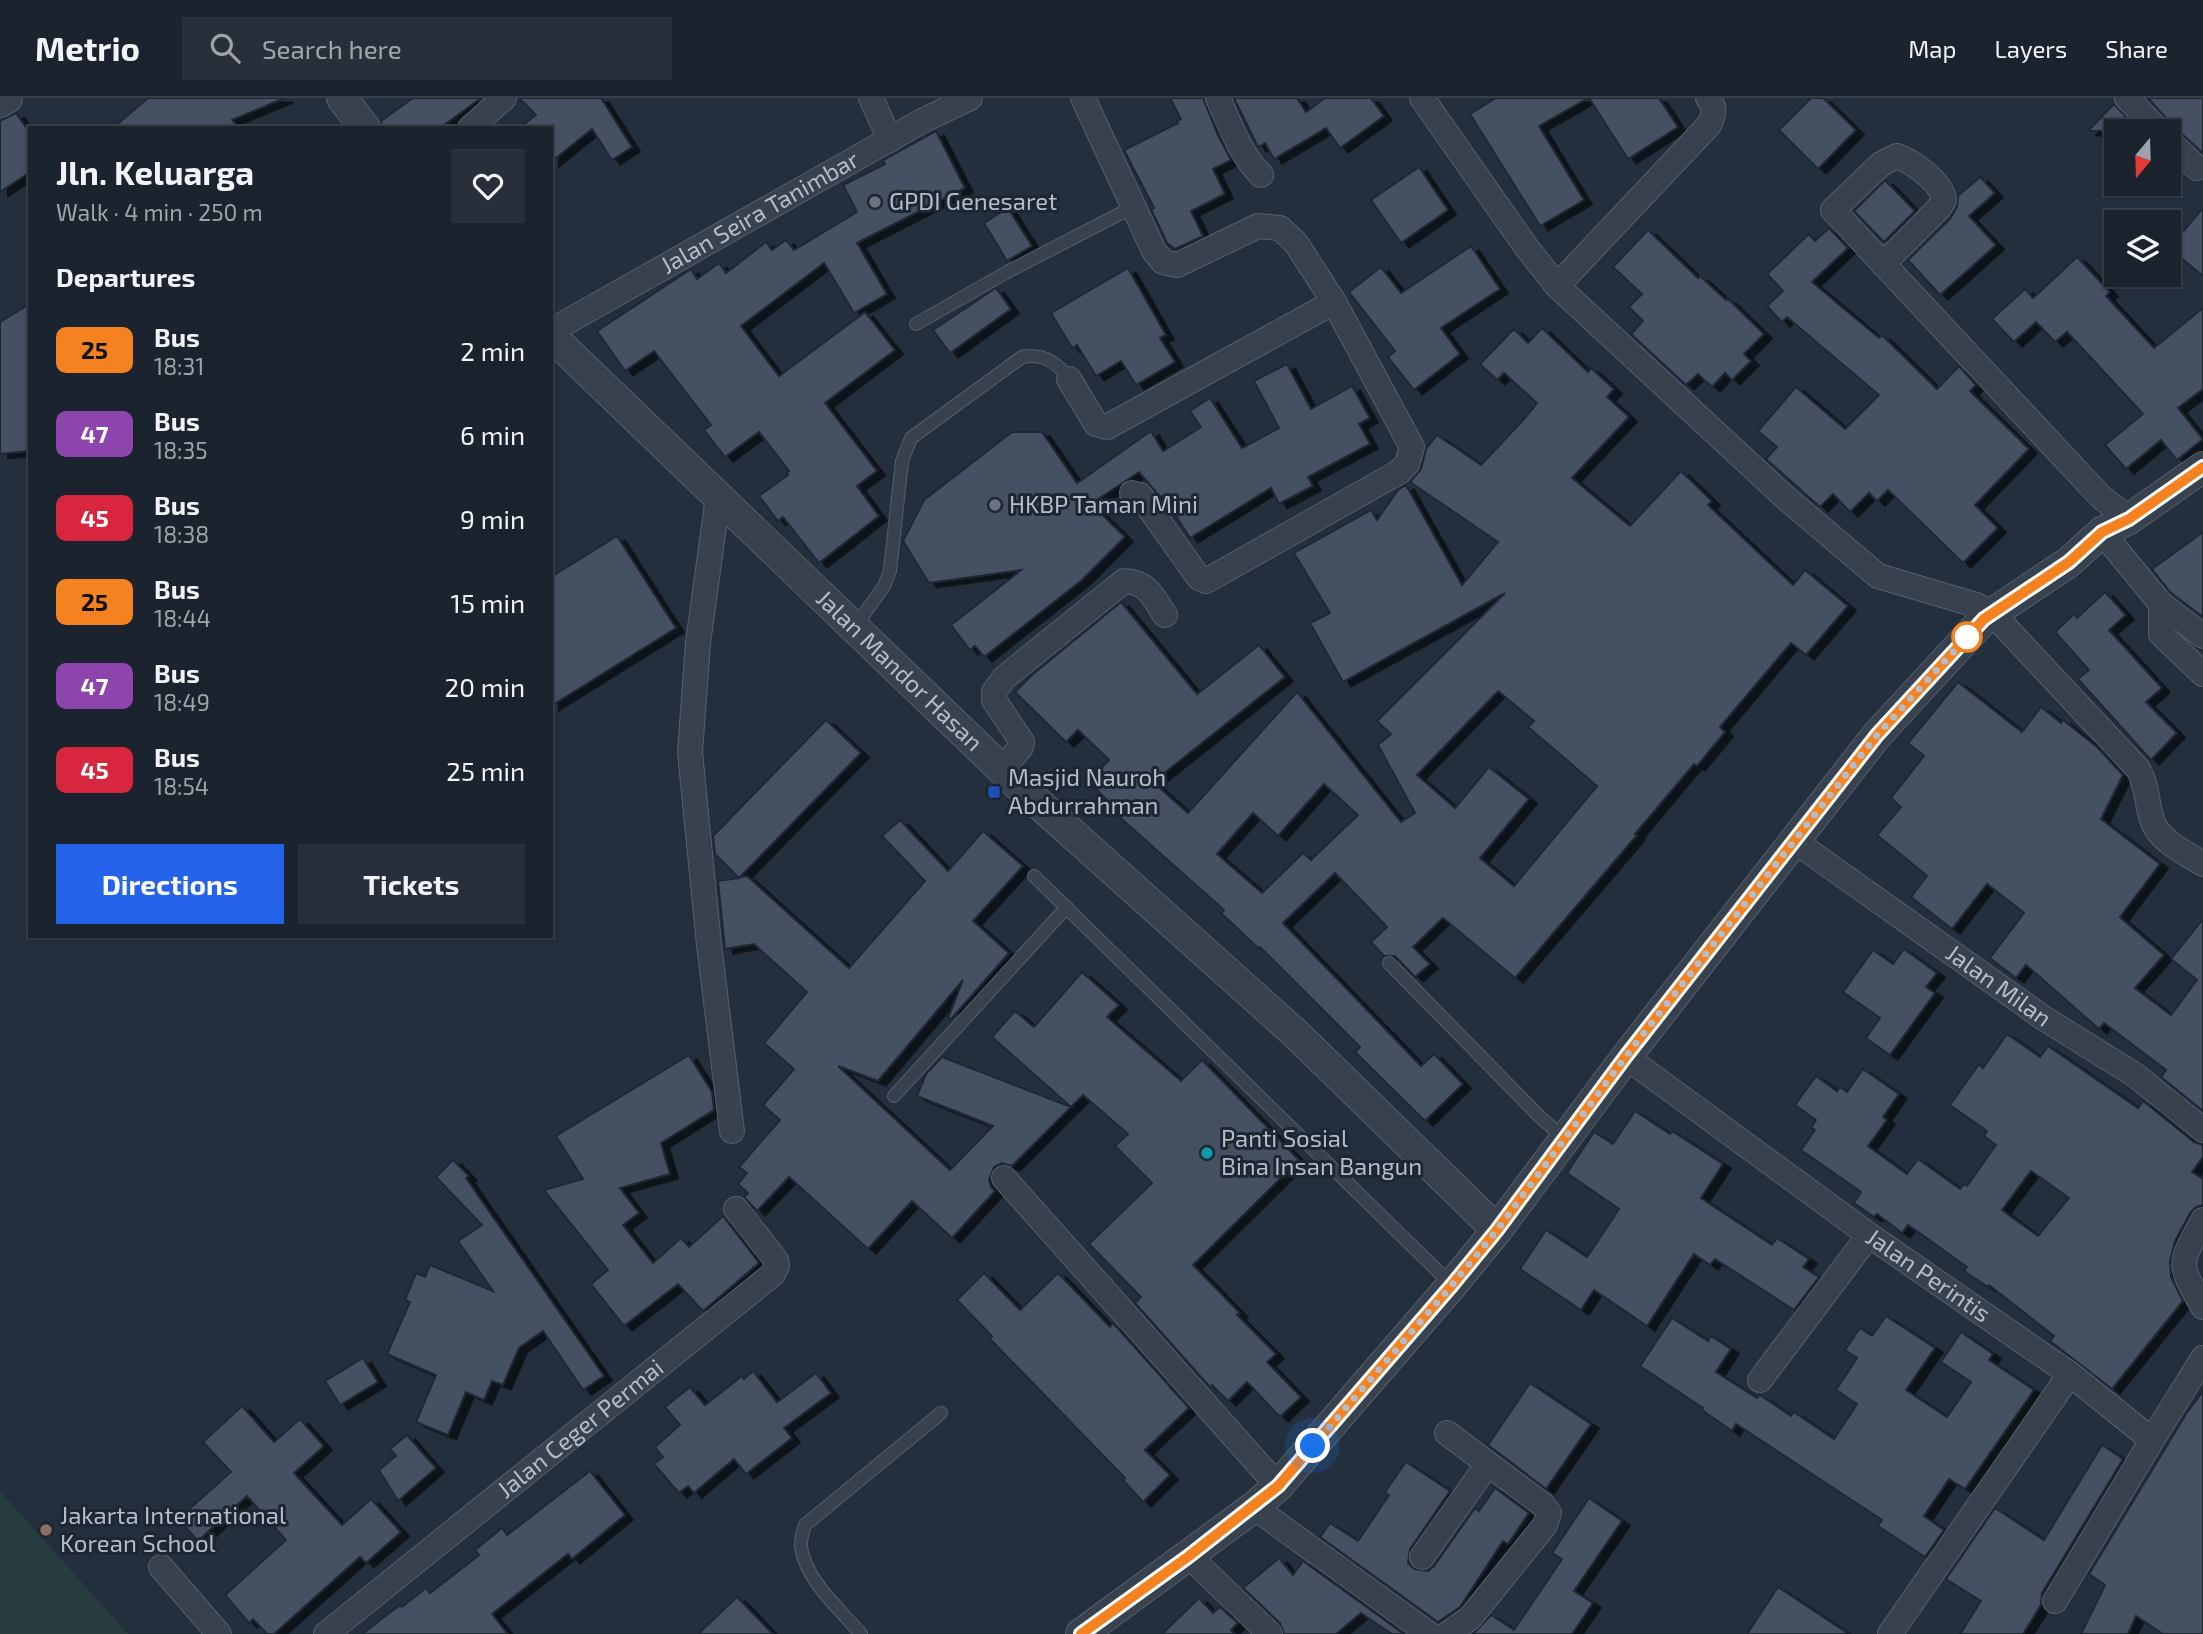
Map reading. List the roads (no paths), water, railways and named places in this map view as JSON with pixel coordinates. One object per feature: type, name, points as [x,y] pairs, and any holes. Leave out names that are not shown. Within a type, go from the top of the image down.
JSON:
[{"type":"street","points":[[0,102],[7,98]]},
{"type":"street","points":[[342,98],[363,126]]},
{"type":"street","points":[[472,126],[504,98]]},
{"type":"street","points":[[871,98],[890,139]]},
{"type":"street","name":"Jalan Seira Tanimbar","points":[[553,332],[890,139],[970,98]]},
{"type":"street","points":[[1083,98],[1154,251],[1163,262],[1177,265],[1258,226],[1280,228],[1296,243],[1334,302],[1410,442],[1411,453],[1404,469],[1206,581],[1199,578],[1140,495],[1132,493]]},
{"type":"street","points":[[1218,98],[1249,163],[1261,175]]},
{"type":"street","points":[[1422,98],[1527,248],[1557,286],[1787,499],[1878,576],[1976,605],[1992,613],[2138,769],[2144,779],[2153,824],[2162,836],[2203,864]]},
{"type":"street","points":[[1557,286],[1709,125],[1714,114],[1708,98]]},
{"type":"street","points":[[2127,98],[2147,119]]},
{"type":"street","points":[[2181,153],[2197,168]]},
{"type":"street","points":[[1883,264],[1944,200],[1943,192],[1912,162],[1897,156],[1881,164],[1833,210],[1883,264],[2101,497],[2129,519]]},
{"type":"street","points":[[1069,379],[1096,424],[1107,427],[1334,302]]},
{"type":"street","name":"Jalan Mandor Hasan","points":[[553,335],[1002,769],[1296,1034],[1497,1230]]},
{"type":"street","points":[[1081,1634],[1189,1556],[1278,1486],[1497,1230],[1626,1056],[1877,735],[1984,619],[2069,562],[2102,532],[2129,519],[2203,467]]},
{"type":"street","points":[[718,497],[698,643],[690,752],[709,945],[732,1131]]},
{"type":"street","points":[[2102,532],[2161,604],[2203,636]]},
{"type":"street","points":[[1002,769],[1021,747],[1022,742],[993,700],[994,692],[1004,678],[1124,580],[1136,581],[1146,587],[1166,615]]},
{"type":"street","points":[[2161,604],[2161,634],[2203,674]]},
{"type":"street","name":"Jalan Milan","points":[[1793,840],[2045,1019],[2134,1075],[2203,1130]]},
{"type":"street","name":"Jalan Perintis","points":[[1626,1056],[1869,1235],[2070,1374],[2152,1440]]},
{"type":"street","points":[[1004,1178],[1278,1486]]},
{"type":"street","name":"Jalan Ceger Permai","points":[[326,1634],[773,1274],[777,1266],[776,1260],[736,1209]]},
{"type":"street","points":[[2203,1220],[2183,1257],[2186,1276],[2203,1307]]},
{"type":"street","points":[[1759,1380],[1869,1235]]},
{"type":"street","points":[[2055,1601],[2203,1358]]},
{"type":"street","points":[[1890,1634],[2070,1374]]},
{"type":"street","points":[[1447,1433],[1543,1505],[1549,1513],[1545,1525],[1470,1618],[1447,1634]]},
{"type":"street","points":[[1422,1557],[1487,1465]]},
{"type":"street","points":[[1254,1507],[1429,1634]]},
{"type":"street","points":[[1189,1556],[1270,1634]]},
{"type":"street","points":[[161,1567],[219,1634]]},
{"type":"lane","points":[[916,324],[1133,207]]},
{"type":"lane","points":[[855,628],[884,586],[890,571],[902,461],[911,438],[921,428],[1022,357],[1033,355],[1055,362],[1069,379]]},
{"type":"lane","points":[[1034,876],[1452,1285]]},
{"type":"lane","points":[[894,1096],[1067,907]]},
{"type":"lane","points":[[1389,962],[1539,1116],[1565,1139]]},
{"type":"lane","points":[[861,1634],[814,1579],[806,1564],[800,1544],[805,1525],[941,1413]]},
{"type":"place","name":"GPDI Genesaret","points":[[875,202]]},
{"type":"place","name":"HKBP Taman Mini","points":[[995,505]]},
{"type":"place","name":"Masjid Nauroh Abdurrahman","points":[[994,792]]},
{"type":"place","name":"Panti Sosial Bina Insan Bangun","points":[[1207,1153]]},
{"type":"place","name":"Jakarta International Korean School","points":[[46,1530]]}]
